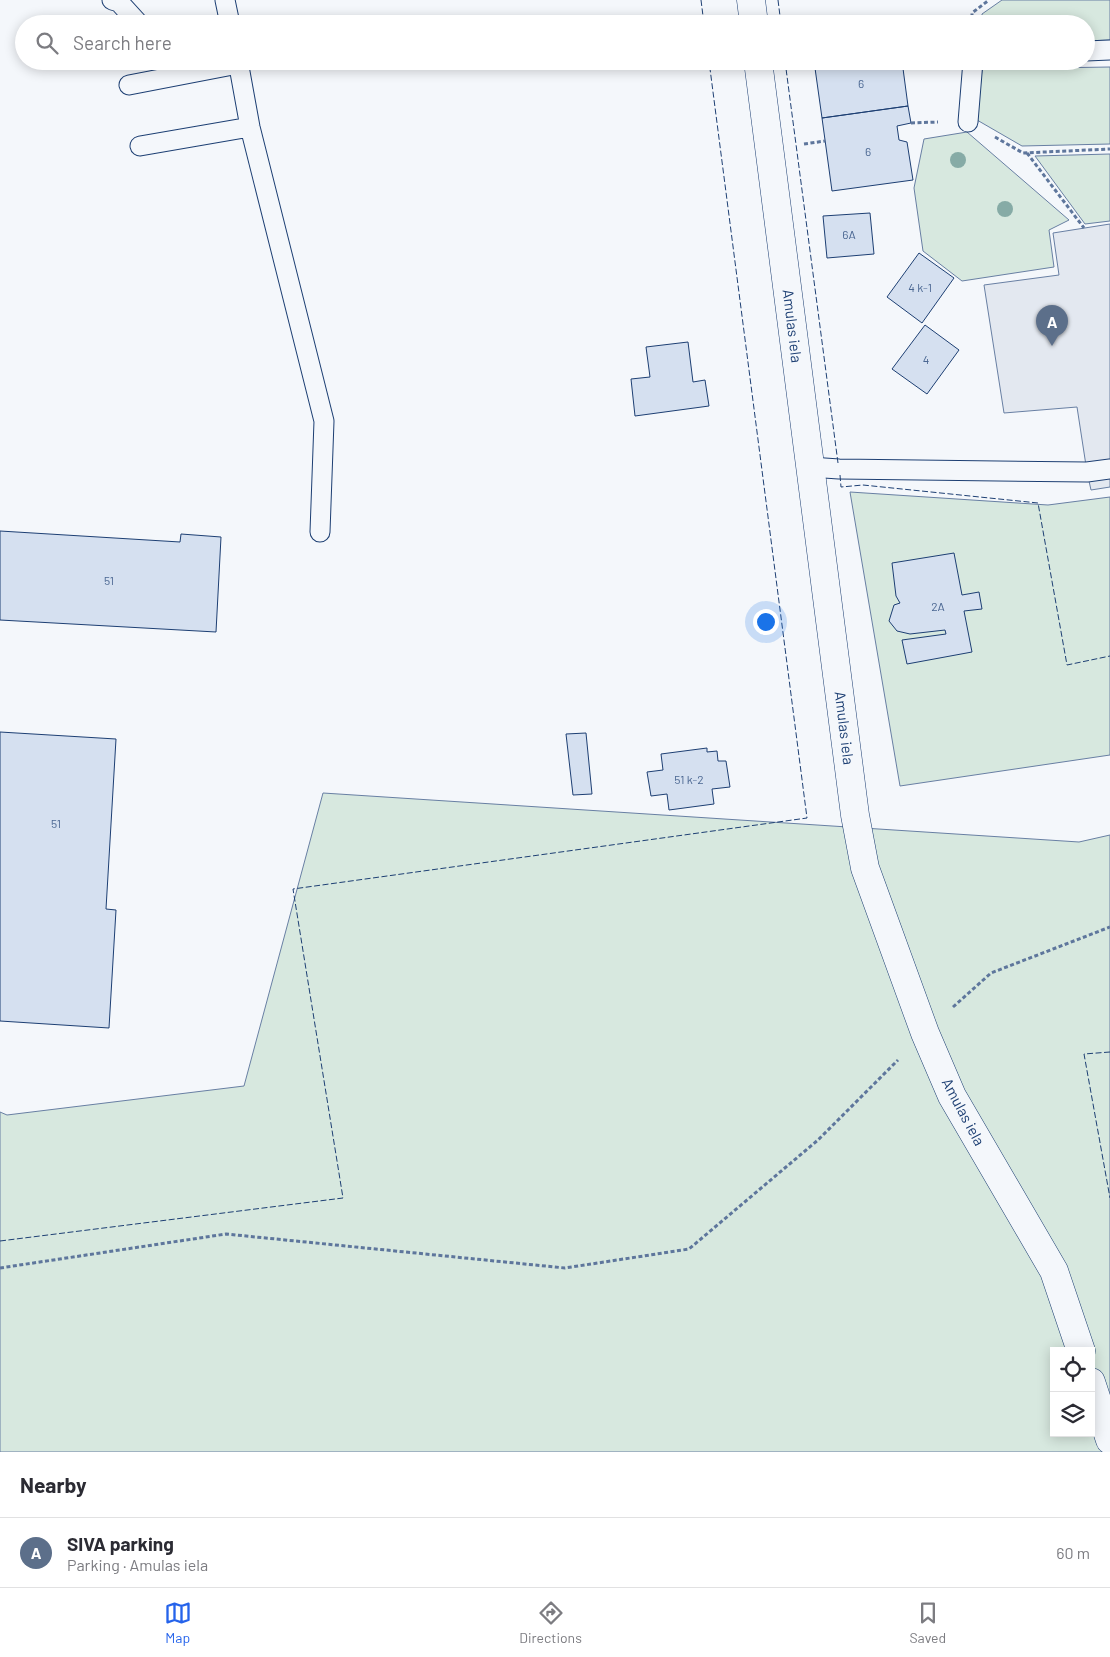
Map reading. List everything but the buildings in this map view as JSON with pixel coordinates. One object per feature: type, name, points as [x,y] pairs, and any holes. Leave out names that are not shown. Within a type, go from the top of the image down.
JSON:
[{"type":"street","points":[[751,0],[753,15]]},
{"type":"street","name":"Amulas iela","points":[[759,70],[855,815],[865,868],[925,1033],[952,1096],[1054,1271],[1079,1347]]},
{"type":"street","points":[[1094,1392],[1110,1440]]},
{"type":"lane","points":[[112,0],[119,2],[131,15]]},
{"type":"lane","points":[[225,0],[228,15]]},
{"type":"lane","points":[[1095,51],[1110,50]]},
{"type":"lane","points":[[129,85],[175,70]]},
{"type":"lane","points":[[239,70],[250,127],[324,421],[320,532]]},
{"type":"lane","points":[[968,122],[972,70]]},
{"type":"lane","points":[[140,146],[250,127]]},
{"type":"lane","points":[[810,467],[1077,472],[1110,469]]},
{"type":"path","points":[[972,15],[989,0]]},
{"type":"path","points":[[911,123],[968,122],[1023,153],[1110,149]]},
{"type":"path","points":[[1027,153],[1084,228]]},
{"type":"path","points":[[0,1268],[226,1234],[565,1268],[689,1249],[818,1140],[925,1033],[992,973],[1110,927]]},
{"type":"shaded area","points":[[1002,0],[1110,0],[1110,40],[1095,41],[1095,15],[982,14]]},
{"type":"shaded area","points":[[1095,67],[1110,67],[1110,144],[1022,146],[977,120],[982,70],[1095,70]]},
{"type":"shaded area","points":[[967,132],[1069,220],[1049,230],[1054,267],[962,281],[923,251],[914,188],[924,139]]},
{"type":"shaded area","points":[[1110,154],[1110,221],[1085,224],[1035,156]]},
{"type":"shaded area","points":[[1110,224],[1110,487],[1091,490],[1077,407],[1004,413],[984,285],[1059,275],[1053,233]]},
{"type":"shaded area","points":[[850,492],[1048,505],[1110,497],[1110,755],[900,786]]},
{"type":"shaded area","points":[[323,793],[1079,842],[1110,835],[1110,1452],[0,1452],[0,1112],[7,1115],[244,1086]]},
{"type":"fence","points":[[701,0],[703,15]]},
{"type":"fence","points":[[778,0],[780,15]]},
{"type":"fence","points":[[0,1241],[343,1198],[293,889],[807,818],[710,70]]},
{"type":"fence","points":[[786,70],[838,463]]},
{"type":"fence","points":[[840,475],[841,487],[863,485],[1038,503],[1067,665],[1110,656]]},
{"type":"fence","points":[[1110,1052],[1084,1054],[1110,1198]]},
{"type":"place","name":"SIVA parking","points":[[1052,346]]}]
